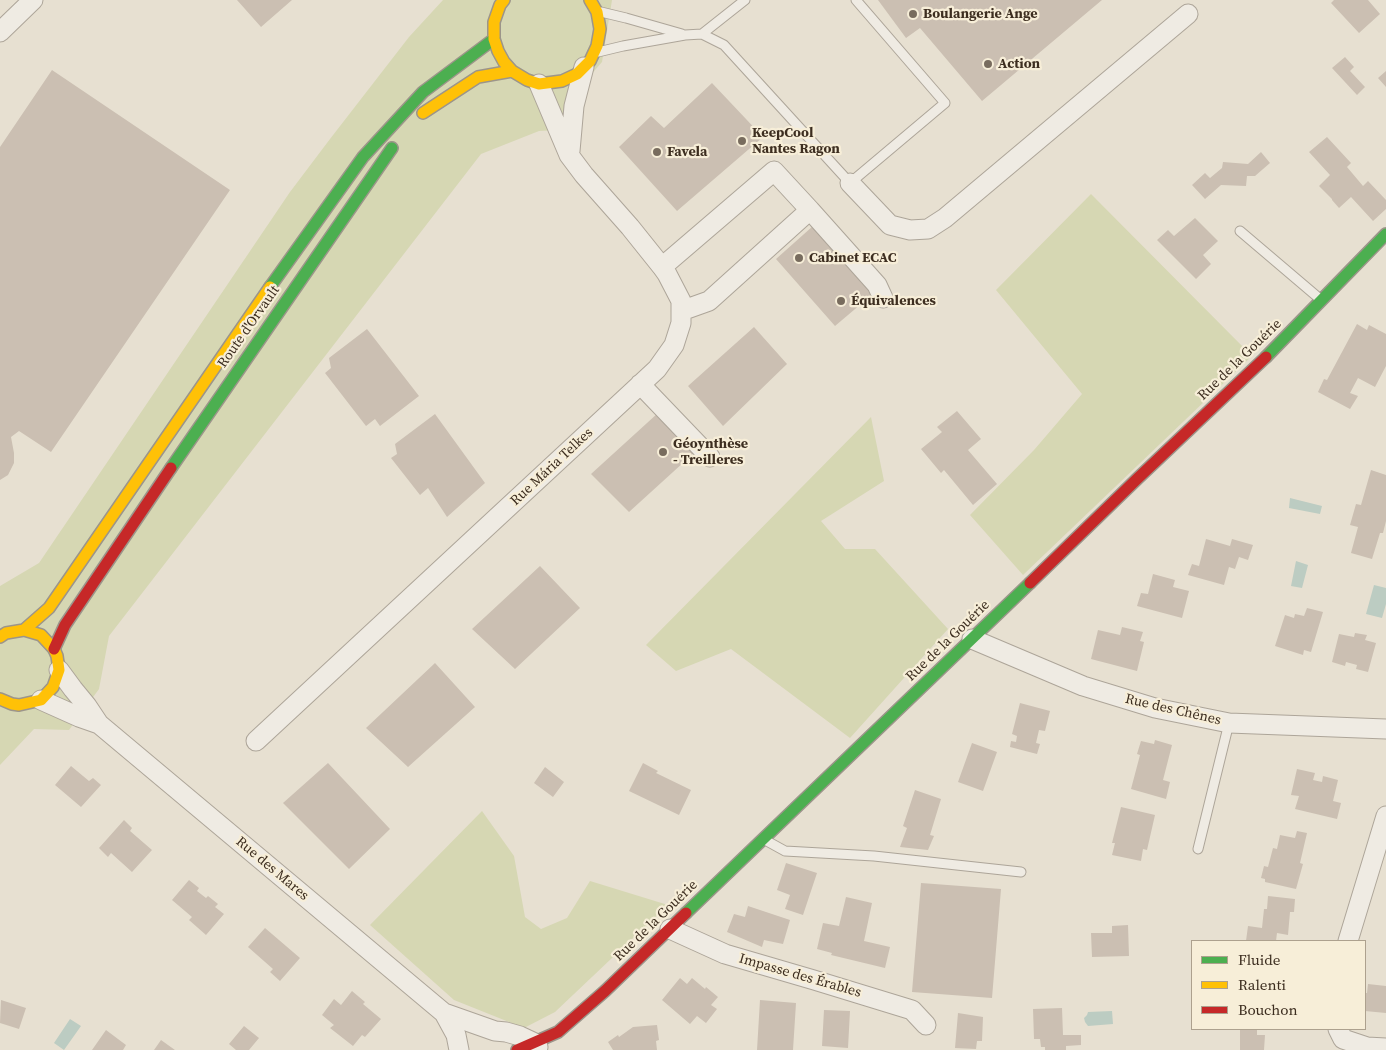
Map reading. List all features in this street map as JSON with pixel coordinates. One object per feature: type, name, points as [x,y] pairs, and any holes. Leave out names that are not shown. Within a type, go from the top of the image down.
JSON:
[{"type":"street","points":[[0,32],[33,0]]},
{"type":"street","points":[[504,0],[500,5],[494,22],[494,39],[498,51],[512,71],[527,80],[539,84],[562,81],[577,74],[598,46],[600,29],[597,12],[590,0]]},
{"type":"street","points":[[850,184],[890,224],[910,230],[928,229],[952,212],[1188,14]]},
{"type":"street","points":[[24,630],[49,608],[258,303],[363,157],[423,92],[494,39]]},
{"type":"street","points":[[570,155],[574,106],[589,60]]},
{"type":"street","points":[[414,123],[426,110],[478,77],[512,71]]},
{"type":"street","name":"Rue Mária Telkes","points":[[256,741],[657,369],[674,345],[681,322],[681,301],[662,267],[584,175],[570,155],[539,84]]},
{"type":"street","name":"Route d'Orvault","points":[[54,648],[65,625],[197,428],[386,156],[397,143]]},
{"type":"street","points":[[662,267],[774,172],[877,285],[883,298]]},
{"type":"street","points":[[681,311],[709,301],[810,210]]},
{"type":"street","name":"Rue de la Gouérie","points":[[517,1050],[538,1047],[605,991],[1137,478],[1261,362],[1386,235]]},
{"type":"street","points":[[640,384],[710,457]]},
{"type":"street","points":[[0,699],[19,705],[41,700],[53,687],[59,670],[58,656],[54,648],[41,636],[24,630],[2,634]]},
{"type":"street","name":"Rue des Chênes","points":[[972,639],[1083,686],[1155,708],[1229,723],[1386,729]]},
{"type":"street","name":"Rue des Mares","points":[[59,670],[99,724],[444,1013],[495,1031],[520,1036],[538,1047]]},
{"type":"street","name":"Rue des Mares","points":[[41,700],[99,724]]},
{"type":"street","points":[[7,716],[19,705]]},
{"type":"street","points":[[1348,940],[1386,816]]},
{"type":"street","name":"Impasse des Érables","points":[[670,929],[725,954],[912,1010],[926,1025]]},
{"type":"street","name":"Rue des Mares","points":[[444,1013],[456,1035],[459,1050]]},
{"type":"street","points":[[1338,1030],[1343,1039],[1366,1047],[1386,1048]]},
{"type":"lane","points":[[702,34],[745,0]]},
{"type":"lane","points":[[589,60],[623,46],[685,35],[702,34],[724,45],[816,144],[850,184],[945,103],[856,0]]},
{"type":"lane","points":[[597,12],[626,18],[685,35]]},
{"type":"lane","points":[[1240,231],[1322,300]]},
{"type":"lane","points":[[1198,849],[1229,723]]},
{"type":"lane","points":[[762,839],[784,851],[874,856],[1021,872]]},
{"type":"green space","points":[[443,0],[612,0],[602,62],[583,84],[579,129],[539,131],[481,154],[109,636],[99,689],[69,730],[34,729],[0,765],[0,586],[39,563],[290,192],[409,37]]},
{"type":"green space","points":[[1091,194],[1252,356],[1023,575],[970,515],[1034,450],[1082,394],[996,290]]},
{"type":"green space","points":[[871,417],[884,481],[821,521],[845,549],[875,549],[948,629],[850,738],[731,649],[676,671],[646,645]]},
{"type":"green space","points":[[482,811],[514,856],[525,917],[541,929],[567,918],[590,881],[668,905],[555,1012],[524,1028],[454,1000],[370,925]]},
{"type":"shaded area","points":[[1290,498],[1322,506],[1320,514],[1289,508]]},
{"type":"shaded area","points":[[1296,561],[1308,565],[1302,588],[1291,586]]},
{"type":"shaded area","points":[[1374,585],[1386,588],[1386,604],[1382,618],[1366,614]]},
{"type":"shaded area","points":[[1112,1011],[1113,1024],[1088,1026],[1085,1022],[1084,1018],[1088,1012]]},
{"type":"shaded area","points":[[70,1019],[81,1026],[64,1050],[54,1043]]},
{"type":"building","points":[[237,0],[292,0],[261,27]]},
{"type":"building","name":"Action","points":[[878,0],[1102,0],[982,101],[920,28],[906,38]]},
{"type":"building","points":[[1334,0],[1368,0],[1380,14],[1359,33],[1331,3]]},
{"type":"building","points":[[1345,57],[1354,67],[1350,71],[1365,87],[1357,95],[1332,68]]},
{"type":"building","points":[[52,70],[230,190],[51,452],[19,431],[11,437],[14,463],[8,475],[0,480],[0,147]]},
{"type":"building","points":[[1386,71],[1386,87],[1378,78]]},
{"type":"building","points":[[712,83],[763,137],[677,211],[619,147],[651,116],[664,128]]},
{"type":"building","points":[[1327,137],[1351,163],[1347,167],[1363,186],[1368,181],[1386,200],[1386,209],[1373,221],[1351,197],[1339,208],[1319,186],[1330,175],[1309,152]]},
{"type":"building","points":[[1261,152],[1270,163],[1255,176],[1247,176],[1246,186],[1221,185],[1205,199],[1192,185],[1205,173],[1210,178],[1222,168],[1223,162],[1248,164]]},
{"type":"building","points":[[1195,218],[1218,241],[1203,255],[1211,264],[1196,279],[1157,240],[1168,230],[1174,236]]},
{"type":"building","points":[[813,226],[874,293],[835,326],[776,259]]},
{"type":"building","points":[[1357,324],[1367,330],[1369,325],[1386,334],[1386,366],[1375,387],[1358,378],[1350,393],[1358,396],[1350,409],[1318,392],[1324,379],[1327,380]]},
{"type":"building","points":[[754,327],[787,364],[723,426],[688,386]]},
{"type":"building","points":[[367,329],[419,396],[380,426],[375,419],[366,426],[325,373],[331,368],[329,358]]},
{"type":"building","points":[[957,411],[981,439],[968,450],[997,484],[973,505],[944,470],[941,473],[921,449],[942,432],[937,427]]},
{"type":"building","points":[[658,413],[695,452],[629,512],[591,474]]},
{"type":"building","points":[[435,414],[485,483],[447,517],[428,488],[420,495],[391,458],[397,454],[395,444]]},
{"type":"building","points":[[1371,470],[1386,475],[1386,521],[1372,559],[1351,553],[1358,527],[1350,525],[1356,504],[1361,505]]},
{"type":"building","points":[[1206,539],[1230,546],[1232,539],[1253,545],[1248,560],[1239,557],[1235,569],[1229,567],[1224,585],[1188,575],[1192,564],[1199,566]]},
{"type":"building","points":[[540,566],[580,608],[515,669],[472,629]]},
{"type":"building","points":[[1153,574],[1175,580],[1173,587],[1189,591],[1182,618],[1137,606],[1141,593],[1148,594]]},
{"type":"building","points":[[1307,608],[1323,612],[1311,652],[1304,650],[1303,655],[1275,646],[1285,615],[1294,618],[1295,614],[1304,616]]},
{"type":"building","points":[[1122,627],[1143,632],[1140,641],[1144,642],[1137,671],[1091,659],[1098,630],[1120,635]]},
{"type":"building","points":[[1355,633],[1367,635],[1365,640],[1376,643],[1368,672],[1356,669],[1357,665],[1346,662],[1345,666],[1332,662],[1339,634],[1354,637]]},
{"type":"building","points":[[435,663],[475,707],[408,767],[366,728]]},
{"type":"building","points":[[1020,703],[1050,711],[1045,731],[1039,730],[1036,743],[1040,744],[1037,754],[1010,747],[1011,741],[1016,742],[1017,736],[1012,734]]},
{"type":"building","points":[[1155,740],[1172,745],[1163,780],[1170,782],[1166,799],[1131,789],[1140,755],[1137,754],[1141,741],[1154,744]]},
{"type":"building","points":[[972,743],[997,752],[983,791],[958,782]]},
{"type":"building","points":[[328,763],[390,829],[349,869],[283,803]]},
{"type":"building","points":[[643,763],[658,771],[656,773],[691,790],[679,815],[629,791]]},
{"type":"building","points":[[71,766],[89,781],[93,778],[101,785],[81,807],[55,785]]},
{"type":"building","points":[[545,767],[564,782],[553,797],[534,783]]},
{"type":"building","points":[[1297,769],[1315,773],[1313,780],[1322,782],[1323,776],[1338,780],[1333,801],[1341,803],[1337,819],[1295,809],[1299,796],[1291,795]]},
{"type":"building","points":[[915,790],[941,799],[930,835],[934,836],[928,850],[900,847],[907,828],[903,826]]},
{"type":"building","points":[[1121,807],[1155,815],[1147,850],[1143,849],[1141,861],[1112,855],[1115,843],[1112,843]]},
{"type":"building","points":[[124,820],[132,828],[130,831],[152,850],[132,872],[111,853],[108,857],[99,848]]},
{"type":"building","points":[[1297,831],[1307,833],[1300,863],[1303,864],[1296,889],[1265,882],[1265,879],[1261,878],[1264,866],[1268,867],[1273,848],[1277,849],[1280,835],[1295,838]]},
{"type":"building","points":[[786,863],[817,873],[803,915],[785,909],[790,895],[777,890]]},
{"type":"building","points":[[189,880],[199,888],[197,891],[206,898],[208,896],[218,904],[215,907],[224,914],[206,935],[189,920],[192,917],[172,900]]},
{"type":"building","points":[[921,883],[1001,889],[992,998],[912,992]]},
{"type":"building","points":[[1268,896],[1295,899],[1294,912],[1290,912],[1288,935],[1277,933],[1276,940],[1246,940],[1248,926],[1262,928],[1264,909],[1267,909]]},
{"type":"building","points":[[846,897],[872,903],[864,941],[890,947],[885,968],[831,955],[832,953],[817,949],[823,923],[839,926]]},
{"type":"building","points":[[748,906],[790,920],[783,944],[764,940],[762,947],[727,932],[734,914],[745,917]]},
{"type":"building","points":[[1128,925],[1129,956],[1092,957],[1091,933],[1112,933],[1112,926]]},
{"type":"building","points":[[265,928],[300,958],[280,981],[270,972],[273,969],[248,947]]},
{"type":"building","points":[[680,978],[687,984],[692,978],[718,997],[711,1005],[717,1009],[706,1023],[697,1016],[690,1024],[662,1000]]},
{"type":"building","points":[[1368,984],[1386,986],[1386,1013],[1366,1011]]},
{"type":"building","points":[[352,991],[365,1002],[363,1004],[381,1019],[365,1037],[362,1035],[353,1046],[330,1028],[334,1025],[322,1015],[334,999],[341,1005]]},
{"type":"building","points":[[1,1000],[26,1008],[19,1029],[0,1023]]},
{"type":"building","points":[[760,1000],[796,1003],[793,1050],[757,1050]]},
{"type":"building","points":[[1062,1008],[1063,1035],[1081,1035],[1081,1045],[1066,1046],[1066,1050],[1045,1050],[1045,1047],[1041,1047],[1040,1039],[1034,1039],[1033,1009]]},
{"type":"building","points":[[824,1010],[850,1011],[848,1048],[822,1046]]},
{"type":"building","points":[[958,1013],[983,1017],[982,1041],[977,1041],[976,1049],[955,1048]]},
{"type":"building","points":[[657,1025],[659,1040],[656,1041],[657,1050],[613,1050],[608,1042],[633,1027]]},
{"type":"building","points":[[244,1026],[259,1038],[249,1050],[236,1050],[229,1044]]},
{"type":"building","points":[[106,1030],[126,1045],[123,1050],[92,1050]]},
{"type":"building","points":[[1240,1030],[1257,1030],[1257,1035],[1265,1035],[1264,1050],[1240,1050]]},
{"type":"building","points":[[161,1040],[175,1050],[154,1050]]},
{"type":"traffic: fast","points":[[270,287],[363,157],[423,92],[494,39]]},
{"type":"traffic: fast","points":[[171,468],[392,148]]},
{"type":"traffic: fast","points":[[1266,357],[1386,234]]},
{"type":"traffic: fast","points":[[686,913],[1030,583]]},
{"type":"traffic: slow","points":[[504,0],[500,5],[494,22],[494,39],[498,51],[512,71],[527,80],[539,84],[562,81],[577,74],[590,61],[597,46],[600,29],[597,12],[590,0]]},
{"type":"traffic: slow","points":[[423,113],[478,77],[512,71]]},
{"type":"traffic: slow","points":[[24,630],[49,608],[270,287]]},
{"type":"traffic: slow","points":[[0,637],[6,633],[24,630],[41,635],[54,649],[59,670],[53,687],[41,700],[19,705],[0,699]]},
{"type":"traffic: jam","points":[[1030,583],[1266,357]]},
{"type":"traffic: jam","points":[[54,649],[65,625],[171,468]]},
{"type":"traffic: jam","points":[[517,1050],[558,1032],[605,991],[686,913]]},
{"type":"place","name":"Boulangerie Ange","points":[[913,14]]},
{"type":"place","name":"Action","points":[[988,64]]},
{"type":"place","name":"KeepCool Nantes Ragon","points":[[742,141]]},
{"type":"place","name":"Favela","points":[[657,152]]},
{"type":"place","name":"Cabinet ECAC","points":[[799,258]]},
{"type":"place","name":"Équivalences","points":[[841,301]]},
{"type":"place","name":"Géoynthèse - Treilleres","points":[[663,452]]}]
